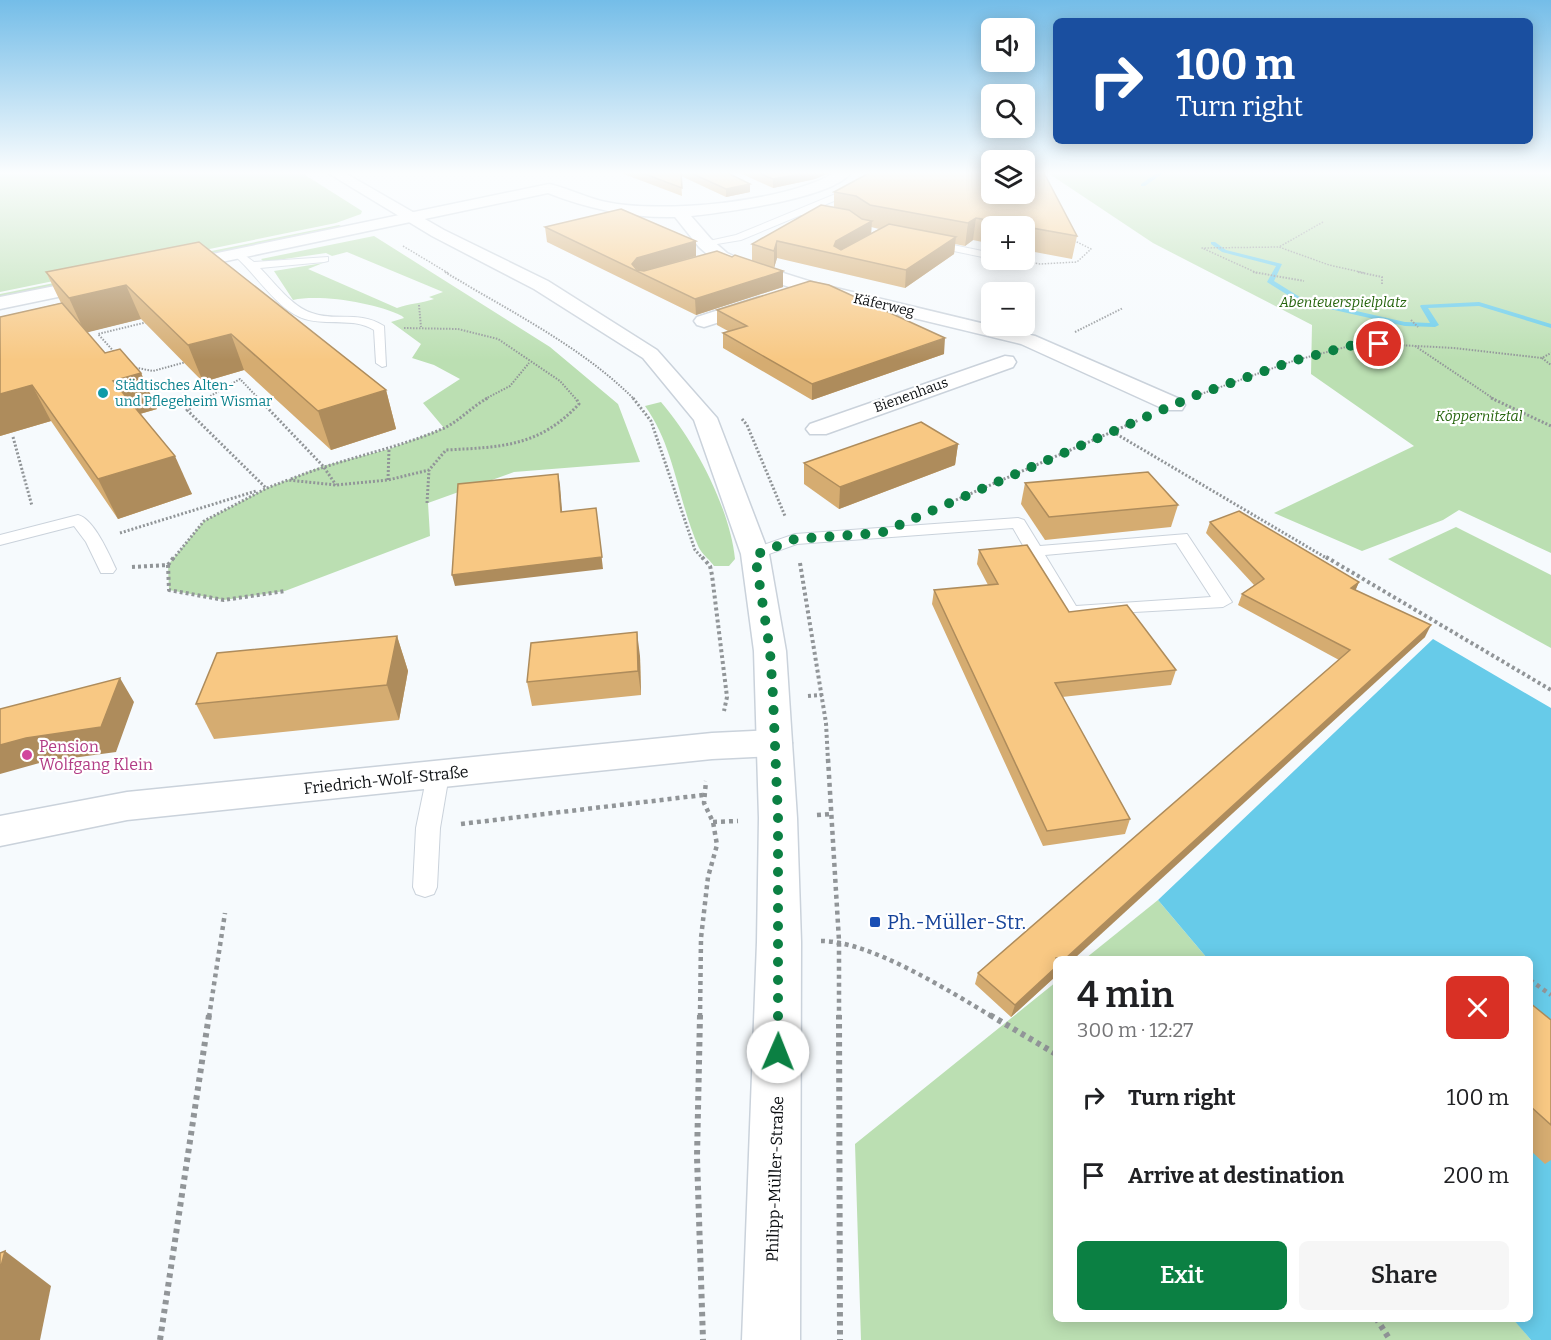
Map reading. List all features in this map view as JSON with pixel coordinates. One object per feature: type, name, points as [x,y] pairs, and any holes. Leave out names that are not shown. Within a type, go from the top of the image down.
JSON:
[{"type":"street","points":[[155,271],[324,236]]},
{"type":"street","name":"Philipp-Müller-Straße","points":[[446,236],[541,285],[650,354],[705,418],[755,555],[770,651],[779,942],[771,1340]]},
{"type":"street","name":"Käferweg","points":[[699,236],[722,257],[809,287],[969,325],[1039,345],[1174,405]]},
{"type":"street","points":[[700,264],[722,257]]},
{"type":"street","points":[[0,303],[32,303],[122,278]]},
{"type":"street","points":[[704,321],[809,287]]},
{"type":"street","points":[[969,325],[979,333],[978,346],[981,350],[1005,362],[1030,353],[1039,345]]},
{"type":"street","name":"Bienenhaus","points":[[818,429],[1005,362]]},
{"type":"street","name":"Friedrich-Wolf-Straße","points":[[0,831],[127,806],[712,746],[774,743]]},
{"type":"lane","points":[[705,243],[744,236]]},
{"type":"lane","points":[[920,242],[981,253]]},
{"type":"lane","points":[[239,254],[255,265],[280,295],[307,316],[369,320],[380,329],[381,363]]},
{"type":"lane","points":[[255,265],[324,259]]},
{"type":"lane","points":[[0,540],[78,520],[94,541],[107,569]]},
{"type":"lane","points":[[755,555],[795,539],[1018,523],[1070,612],[1223,602],[1181,538],[1035,551]]},
{"type":"lane","points":[[425,887],[428,828],[438,775]]},
{"type":"path","points":[[1279,247],[1299,236]]},
{"type":"path","points":[[1035,263],[1077,262],[1091,249],[1072,239],[1063,238]]},
{"type":"path","points":[[1304,280],[1256,273],[1202,248],[1279,247],[1329,266],[1382,277],[1382,284]]},
{"type":"path","points":[[418,305],[421,327]]},
{"type":"path","points":[[1039,345],[1123,308]]},
{"type":"path","points":[[168,317],[208,356],[153,371],[144,370],[127,366],[98,333],[168,317]]},
{"type":"path","points":[[1411,320],[1418,327]]},
{"type":"path","points":[[288,480],[336,485],[388,480],[429,470],[446,450],[532,441],[563,424],[579,404],[572,388],[529,363],[509,345],[472,332],[421,327],[380,329]]},
{"type":"path","points":[[955,501],[1174,405],[1293,361],[1361,343],[1415,345],[1542,358],[1551,365]]},
{"type":"path","points":[[1415,345],[1487,396],[1551,426]]},
{"type":"path","points":[[1542,358],[1551,353]]},
{"type":"path","points":[[94,541],[267,488],[323,466],[389,449],[445,428],[478,403],[510,386],[529,363]]},
{"type":"path","points":[[267,488],[188,410],[240,379],[323,466],[336,485]]},
{"type":"path","points":[[1113,432],[1551,690]]},
{"type":"path","points":[[13,437],[39,530]]},
{"type":"path","points":[[388,480],[389,449]]},
{"type":"path","points":[[427,503],[429,470]]},
{"type":"path","points":[[267,488],[204,521],[168,565],[169,590],[224,600],[285,591]]},
{"type":"path","points":[[795,539],[808,598],[826,723],[839,941],[840,1340]]},
{"type":"path","points":[[107,569],[168,565]]},
{"type":"path","points":[[428,828],[703,795]]},
{"type":"path","points":[[160,1340],[225,913]]},
{"type":"path","points":[[779,942],[839,941],[918,974],[1053,1052]]},
{"type":"path","points":[[1533,982],[1551,995]]},
{"type":"path","points":[[1379,1322],[1390,1340]]},
{"type":"green space","points":[[0,236],[275,236],[0,292]]},
{"type":"green space","points":[[287,236],[303,236],[0,300],[0,294]]},
{"type":"green space","points":[[374,236],[550,347],[618,404],[640,462],[514,472],[428,503],[430,536],[285,591],[224,600],[169,590],[168,565],[204,521],[267,488],[323,466],[389,449],[444,428],[423,403],[460,379],[434,365],[412,358],[421,344],[391,322],[404,318],[402,316],[378,307],[348,301],[318,298],[293,300],[274,271],[323,263],[308,269],[397,308],[434,299],[429,297],[443,292],[347,252],[332,256],[326,253],[264,262],[261,259]]},
{"type":"green space","points":[[1142,236],[1551,236],[1551,553],[1459,510],[1443,520],[1362,551],[1274,513],[1414,446],[1311,374],[1312,325]]},
{"type":"green space","points":[[661,402],[698,455],[718,497],[732,539],[735,559],[729,566],[714,566],[699,548],[670,457],[655,422],[645,406]]},
{"type":"green space","points":[[1456,527],[1551,575],[1551,648],[1388,559]]},
{"type":"green space","points":[[1158,900],[1205,956],[1088,956]]},
{"type":"green space","points":[[1053,984],[1053,1322],[1516,1322],[1531,1340],[861,1340],[855,1144]]},
{"type":"water","points":[[1433,639],[1551,708],[1551,1340],[1531,1340],[1516,1322],[1533,1322],[1533,956],[1205,956],[1158,900]]},
{"type":"building","points":[[563,236],[683,236],[696,241],[637,258],[632,264],[637,270],[644,271],[717,251],[783,271],[695,299]]},
{"type":"building","points":[[767,236],[846,236],[836,241],[834,246],[841,250],[868,236],[956,237],[906,270],[777,241],[774,251],[752,244]]},
{"type":"building","points":[[199,242],[386,390],[318,411],[231,334],[188,345],[126,285],[69,298],[46,272]]},
{"type":"building","points":[[810,281],[829,285],[945,338],[812,384],[723,333],[747,326],[717,310]]},
{"type":"building","points":[[62,303],[105,353],[120,349],[141,373],[113,381],[175,456],[98,479],[32,385],[0,394],[0,317]]},
{"type":"building","points":[[921,422],[958,444],[840,487],[804,463]]},
{"type":"building","points":[[1148,472],[1178,505],[1049,517],[1025,483]]},
{"type":"building","points":[[558,474],[561,512],[596,508],[602,557],[452,575],[458,484]]},
{"type":"building","points":[[1239,511],[1359,582],[1351,588],[1431,625],[1068,956],[1053,956],[1053,970],[1015,1005],[978,973],[1350,650],[1242,594],[1264,579],[1210,522]]},
{"type":"building","points":[[1027,545],[1069,612],[1127,605],[1176,670],[1055,683],[1130,819],[1047,831],[934,590],[998,584],[979,550]]},
{"type":"building","points":[[637,632],[638,671],[527,682],[531,643]]},
{"type":"building","points":[[397,636],[387,685],[196,704],[217,653]]},
{"type":"building","points":[[120,678],[101,727],[26,738],[0,745],[0,709]]},
{"type":"building","points":[[1533,1005],[1551,1020],[1551,1125],[1533,1109]]},
{"type":"building","points":[[5,1251],[0,1270],[0,1253]]},
{"type":"waterway","points":[[1213,243],[1224,251],[1280,265],[1270,282],[1301,301],[1405,324],[1435,325],[1423,306],[1479,304],[1551,326]]},
{"type":"place","name":"Städtisches Alten- und Pflegeheim Wismar","points":[[103,393]]},
{"type":"place","name":"Pension Wolfgang Klein","points":[[27,755]]},
{"type":"place","name":"Ph.-Müller-Str.","points":[[875,922]]},
{"type":"route","points":[[778,1052],[778,818],[773,696],[770,651],[755,555],[795,539],[881,533],[1194,396],[1293,361],[1361,343],[1379,344]]},
{"type":"park label","name":"Abenteuerspielplatz","points":[[1343,302]]},
{"type":"park label","name":"Köppernitztal","points":[[1479,416]]}]
